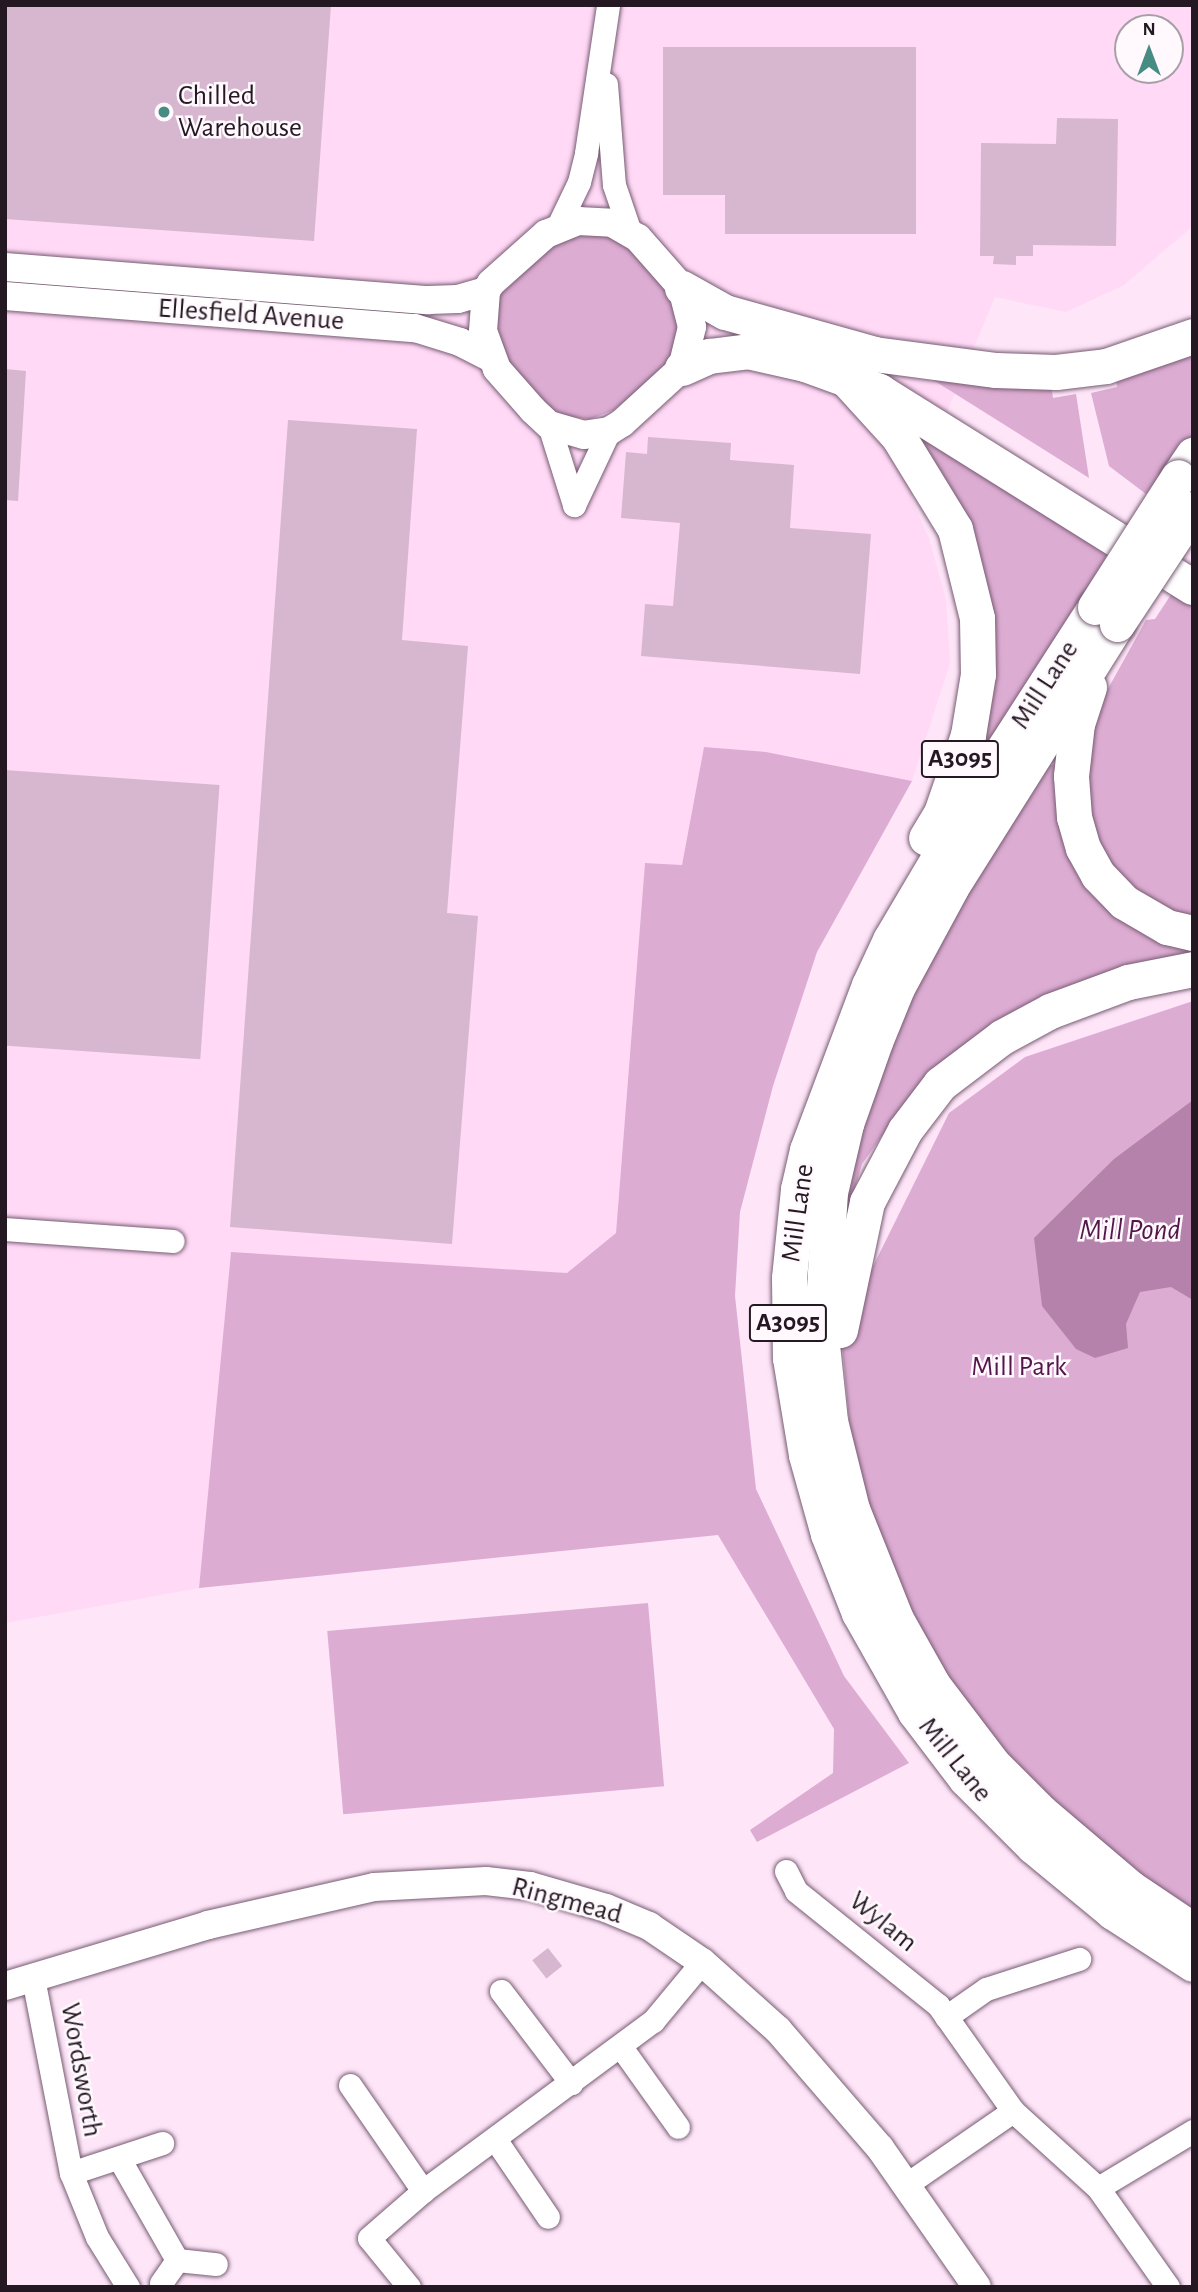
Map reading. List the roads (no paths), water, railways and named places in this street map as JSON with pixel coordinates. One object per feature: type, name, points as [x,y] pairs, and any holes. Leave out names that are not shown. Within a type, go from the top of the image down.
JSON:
[{"type":"main road","points":[[682,288],[724,312],[874,354],[979,368],[1056,372],[1130,360],[1193,336]]},
{"type":"main road","points":[[682,368],[723,352],[747,351],[845,378],[919,412],[1193,587]]},
{"type":"main road","points":[[874,354],[1193,562]]},
{"type":"main road","name":"A3095","points":[[807,1150],[822,1073],[868,952],[941,813],[968,735],[978,674],[977,618],[955,529],[898,436],[845,378]]},
{"type":"main road","name":"Mill Lane","points":[[1185,466],[1107,623],[945,898],[897,988],[857,1090],[837,1155],[824,1250],[821,1335],[830,1421],[865,1548],[896,1619],[933,1685],[993,1764],[1041,1812],[1110,1872],[1193,1930]]},
{"type":"main road","name":"Mill Lane","points":[[1193,509],[1107,623],[994,764],[890,940],[807,1150],[792,1237],[790,1358],[817,1500],[859,1613],[915,1712],[991,1806],[1073,1880],[1193,1964]]},
{"type":"main road","name":"A3095","points":[[1107,623],[1077,723],[1071,776],[1077,831],[1089,862],[1109,889],[1153,920],[1193,933]]},
{"type":"main road","name":"A3095","points":[[830,1421],[842,1306],[859,1227],[878,1175],[922,1105],[979,1052],[1050,1011],[1119,985],[1193,969]]},
{"type":"street","points":[[557,228],[579,182],[603,50],[608,5]]},
{"type":"street","points":[[549,425],[574,435],[609,430],[644,406],[682,368],[692,327],[682,288],[629,229],[614,185],[603,50]]},
{"type":"street","points":[[609,430],[574,505],[549,425],[490,357],[483,331],[486,291],[510,263],[557,228],[597,220],[629,229]]},
{"type":"street","name":"Ellesfield Avenue","points":[[5,267],[428,300],[458,299],[486,291]]},
{"type":"street","name":"Ellesfield Avenue","points":[[5,296],[415,328],[460,342],[490,357]]},
{"type":"street","points":[[5,1229],[173,1241]]},
{"type":"street","name":"Wylam","points":[[786,1871],[796,1891],[938,2005],[1013,2111],[1098,2188],[1168,2287]]},
{"type":"street","name":"Ringmead","points":[[5,1986],[263,1911],[374,1887],[436,1882],[530,1886],[576,1899],[649,1926],[702,1962],[778,2030],[841,2099],[907,2184],[977,2287]]},
{"type":"street","points":[[946,2017],[986,1989],[1079,1959]]},
{"type":"street","points":[[409,2287],[369,2238],[424,2191],[653,2021],[702,1962]]},
{"type":"street","name":"Wordsworth","points":[[33,1978],[71,2173],[97,2236],[128,2287]]},
{"type":"street","points":[[501,1991],[571,2083]]},
{"type":"street","points":[[621,2047],[678,2127]]},
{"type":"street","points":[[350,2085],[424,2191]]},
{"type":"street","points":[[907,2184],[1013,2111]]},
{"type":"street","points":[[1098,2188],[1193,2131]]},
{"type":"street","points":[[495,2139],[548,2217]]},
{"type":"street","name":"Wordsworth","points":[[71,2173],[120,2160],[162,2143]]},
{"type":"street","name":"Wordsworth","points":[[120,2160],[177,2260]]},
{"type":"street","points":[[161,2283],[177,2260],[216,2264]]},
{"type":"water","name":"Mill Pond","points":[[1193,1100],[1193,1300],[1171,1287],[1140,1292],[1126,1324],[1128,1348],[1095,1358],[1076,1349],[1042,1306],[1034,1238],[1114,1159]]},
{"type":"place","name":"Chilled Warehouse","points":[[164,112]]},
{"type":"park label","name":"Mill Park","points":[[1019,1367]]}]
